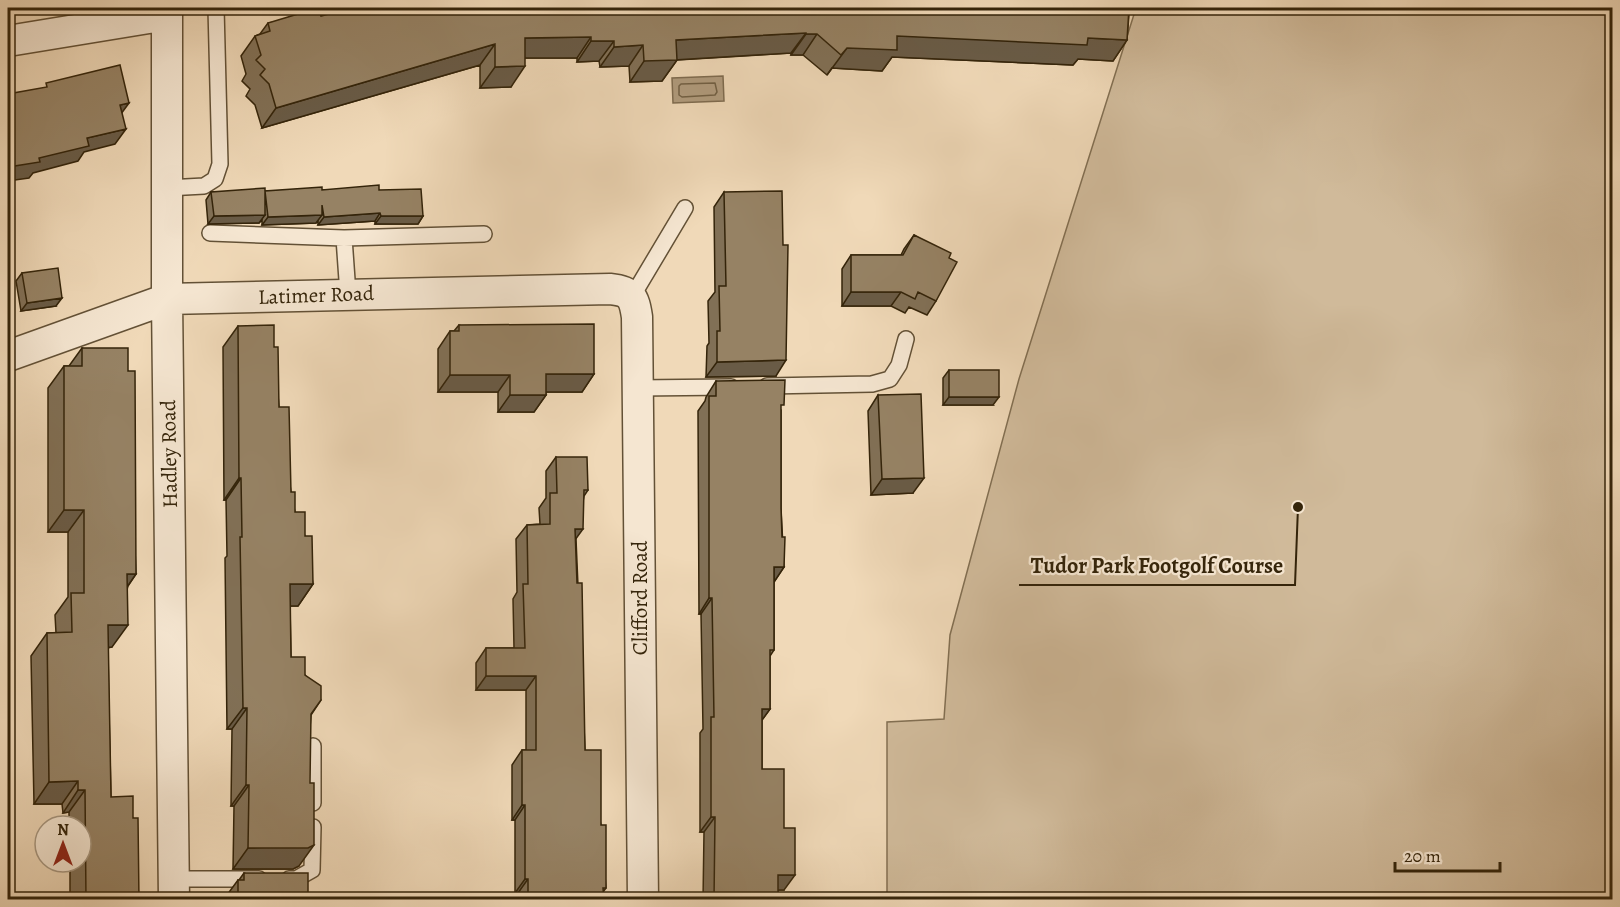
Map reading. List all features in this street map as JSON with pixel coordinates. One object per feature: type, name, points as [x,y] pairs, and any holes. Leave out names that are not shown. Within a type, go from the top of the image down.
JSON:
[{"type":"street","name":"Hadley Road","points":[[167,11],[167,299],[174,890]]},
{"type":"street","points":[[8,41],[167,11]]},
{"type":"street","name":"Latimer Road","points":[[8,356],[167,299],[610,289],[623,290],[632,297]]},
{"type":"street","name":"Clifford Road","points":[[632,297],[637,317],[643,900]]},
{"type":"lane","points":[[167,188],[204,186],[215,179],[220,164],[216,8]]},
{"type":"lane","points":[[632,297],[685,208]]},
{"type":"lane","points":[[210,233],[344,238],[484,234]]},
{"type":"lane","points":[[344,238],[348,294]]},
{"type":"lane","points":[[637,388],[872,384],[890,379],[899,365],[906,339]]},
{"type":"lane","points":[[174,890],[296,879],[312,870],[313,746]]},
{"type":"shaded area","points":[[1136,8],[1612,8],[1612,899],[887,900],[887,722],[944,719],[950,635],[1019,379]]},
{"type":"water","points":[[723,76],[724,101],[673,103],[672,78]]},
{"type":"building","points":[[318,8],[321,16],[352,8],[1129,8],[1127,40],[1088,38],[1087,45],[897,36],[897,50],[847,48],[841,55],[817,34],[806,33],[676,40],[677,60],[644,61],[643,45],[614,47],[614,41],[591,41],[591,37],[525,38],[525,66],[495,67],[495,44],[276,108],[269,84],[260,75],[265,69],[256,60],[261,55],[255,36],[270,31],[268,23]]},
{"type":"building","points":[[120,65],[129,103],[120,105],[126,129],[87,138],[89,146],[39,158],[40,162],[8,167],[8,94],[47,87],[46,83]]},
{"type":"building","points":[[379,185],[379,190],[421,189],[423,216],[381,216],[380,213],[324,217],[322,205],[322,215],[268,217],[265,191],[322,187],[322,190]]},
{"type":"building","points":[[265,188],[265,215],[214,216],[211,192]]},
{"type":"building","points":[[782,191],[783,245],[788,245],[786,360],[717,362],[717,331],[720,331],[719,286],[726,286],[724,192]]},
{"type":"building","points":[[914,235],[951,253],[949,258],[957,262],[936,301],[918,292],[915,299],[901,292],[851,292],[851,255],[903,255]]},
{"type":"building","points":[[58,268],[62,298],[27,303],[22,273]]},
{"type":"building","points":[[594,324],[594,374],[546,374],[546,395],[510,395],[510,375],[450,375],[450,331],[459,331],[459,325]]},
{"type":"building","points":[[274,325],[274,347],[278,347],[279,407],[289,407],[291,492],[295,492],[295,512],[305,512],[305,536],[312,536],[313,584],[290,584],[291,657],[305,657],[305,675],[321,686],[321,700],[311,714],[310,783],[314,783],[314,845],[308,848],[248,848],[247,708],[243,708],[238,326]]},
{"type":"building","points":[[82,348],[128,348],[128,371],[135,371],[136,574],[127,574],[128,625],[108,625],[111,797],[133,796],[133,818],[138,818],[139,900],[86,900],[86,874],[93,874],[93,814],[85,814],[85,790],[78,790],[78,781],[49,782],[47,633],[72,632],[71,593],[84,593],[84,510],[64,510],[64,366],[82,366]]},
{"type":"building","points":[[949,370],[999,370],[999,397],[949,397]]},
{"type":"building","points":[[785,380],[784,405],[781,405],[781,508],[782,537],[785,537],[784,567],[774,567],[774,650],[770,650],[770,709],[762,709],[762,769],[784,769],[784,828],[795,828],[795,875],[778,875],[778,900],[714,900],[715,817],[711,817],[711,717],[714,717],[712,598],[709,598],[709,396],[716,396],[716,381]]},
{"type":"building","points":[[921,394],[924,478],[882,479],[878,395]]},
{"type":"building","points":[[556,457],[587,457],[588,490],[584,490],[583,529],[575,529],[577,583],[582,583],[585,750],[601,750],[601,825],[606,825],[604,900],[528,900],[528,879],[525,879],[525,805],[522,805],[522,750],[536,750],[536,676],[486,676],[486,648],[525,648],[523,584],[528,584],[527,525],[550,524],[550,493],[557,493]]},
{"type":"building","points":[[244,873],[308,873],[308,900],[238,900],[238,880],[244,880]]},
{"type":"place","name":"Tudor Park Footgolf Course","points":[[1298,507]]}]
